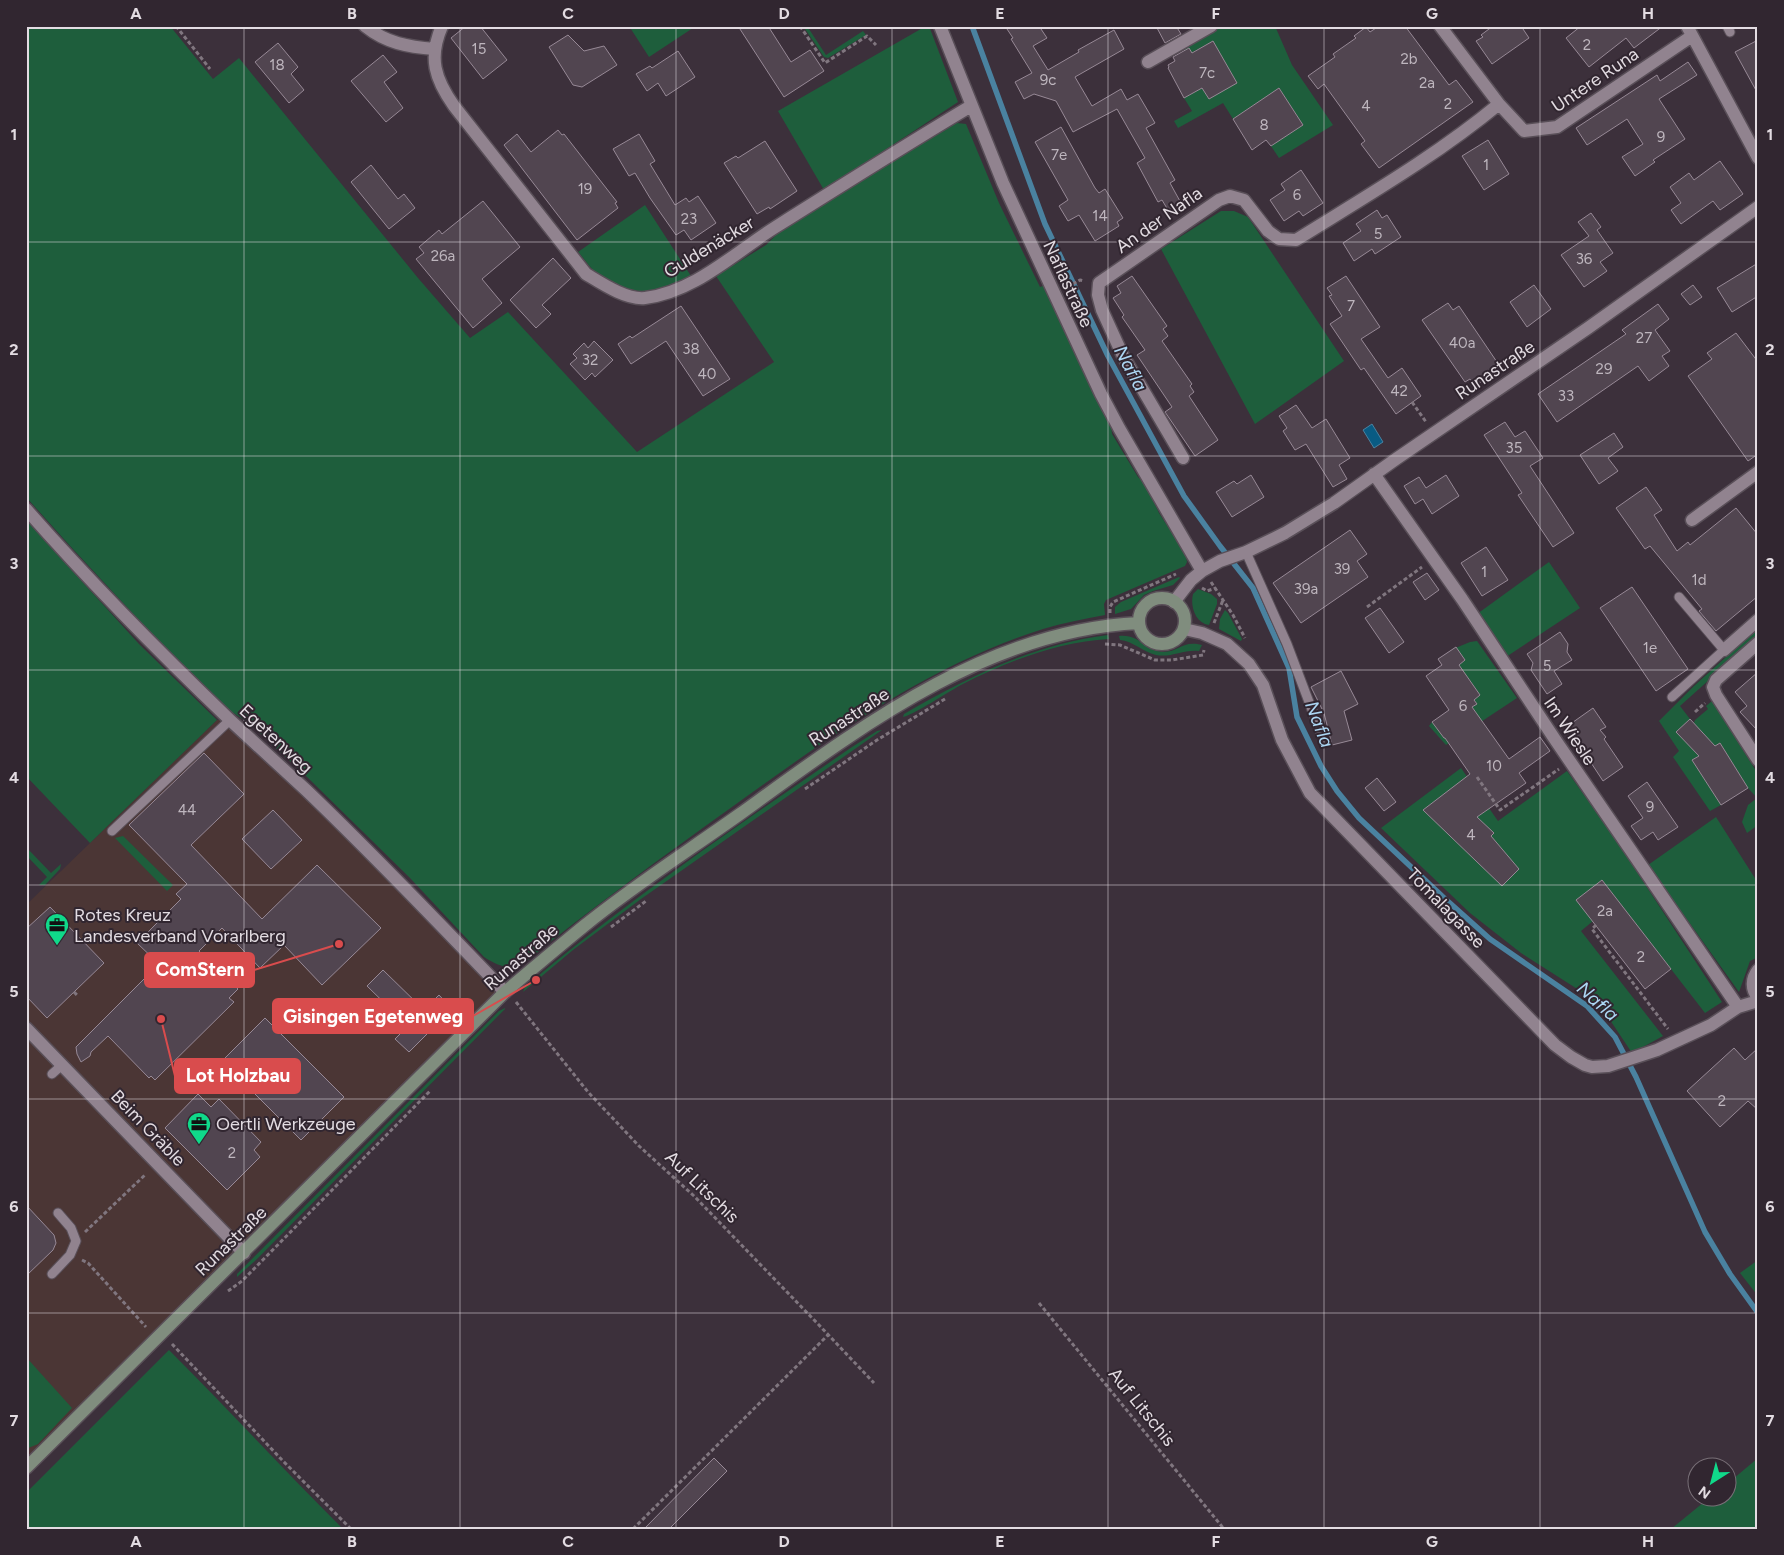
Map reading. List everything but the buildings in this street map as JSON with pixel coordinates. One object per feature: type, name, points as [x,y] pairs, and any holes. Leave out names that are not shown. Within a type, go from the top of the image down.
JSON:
[{"type":"street","points":[[365,26],[390,42],[405,46],[435,49]]},
{"type":"street","name":"Guldenäcker","points":[[442,26],[435,49],[434,62],[437,75],[445,92],[586,274],[612,291],[642,298],[664,295],[702,277],[775,227],[971,106]]},
{"type":"street","name":"Naflastraße","points":[[940,26],[1003,184],[1101,394],[1202,571]]},
{"type":"street","points":[[1148,62],[1211,26]]},
{"type":"street","name":"Untere Runa","points":[[1440,26],[1499,104],[1524,131],[1556,127],[1689,31]]},
{"type":"street","points":[[1689,31],[1758,158]]},
{"type":"street","name":"An der Nafla","points":[[1183,458],[1123,356],[1102,310],[1098,295],[1100,284],[1219,200],[1230,196],[1244,200],[1268,231],[1280,239],[1296,240],[1424,160],[1473,126],[1499,104]]},
{"type":"street","name":"Runastraße","points":[[1174,602],[1191,580],[1202,571],[1220,561],[1241,554],[1285,533],[1334,504],[1374,474],[1588,328],[1758,207]]},
{"type":"street","points":[[1692,520],[1758,472]]},
{"type":"street","name":"Im Wiesle","points":[[1374,474],[1462,599],[1570,762],[1738,1006]]},
{"type":"street","name":"Egetenweg","points":[[26,509],[62,550],[144,636],[230,720],[313,796],[505,992]]},
{"type":"street","points":[[1160,598],[1174,602],[1184,614],[1184,629],[1180,636],[1167,643],[1159,644],[1145,637],[1139,623],[1142,609],[1147,603],[1160,598]]},
{"type":"street","points":[[1724,650],[1758,620]]},
{"type":"street","name":"Runastraße","points":[[26,1468],[505,992],[585,926],[836,745],[922,692],[993,657],[1048,638],[1112,625],[1139,623]]},
{"type":"street","name":"Tomalagasse","points":[[1184,629],[1202,633],[1227,644],[1249,664],[1263,685],[1282,740],[1310,793],[1555,1045],[1571,1058],[1585,1065],[1599,1067],[1648,1054],[1711,1025],[1738,1006],[1758,1000]]},
{"type":"street","points":[[1758,643],[1716,680],[1713,687],[1716,695],[1758,760]]},
{"type":"street","points":[[1758,970],[1753,981],[1753,988],[1758,1000]]},
{"type":"street","name":"Beim Gräble","points":[[26,1028],[244,1253]]},
{"type":"lane","points":[[1241,554],[1287,644],[1320,731]]},
{"type":"lane","points":[[1672,697],[1724,650],[1679,597]]},
{"type":"lane","points":[[112,831],[230,720]]},
{"type":"lane","points":[[52,1074],[62,1064]]},
{"type":"lane","points":[[52,1274],[70,1255],[76,1241],[71,1228],[58,1213]]},
{"type":"path","points":[[176,26],[210,69]]},
{"type":"path","points":[[800,26],[824,63],[867,36],[876,45]]},
{"type":"path","points":[[1063,289],[1080,280]]},
{"type":"path","points":[[1412,402],[1430,428]]},
{"type":"path","points":[[1367,607],[1433,559]]},
{"type":"path","points":[[1110,612],[1111,604],[1118,599],[1180,573]]},
{"type":"path","points":[[1200,586],[1208,591],[1216,588],[1246,640]]},
{"type":"path","points":[[1215,622],[1223,600]]},
{"type":"path","points":[[1098,644],[1120,646],[1155,660],[1172,660],[1203,655],[1205,648]]},
{"type":"path","points":[[797,794],[876,740],[952,695]]},
{"type":"path","points":[[1695,712],[1709,700]]},
{"type":"path","points":[[1477,777],[1500,810],[1570,762]]},
{"type":"path","points":[[610,927],[648,900]]},
{"type":"path","points":[[1596,926],[1592,929],[1678,1041]]},
{"type":"path","points":[[74,992],[78,996]]},
{"type":"path","points":[[510,1010],[524,997]]},
{"type":"path","name":"Auf Litschis","points":[[517,1003],[594,1099],[639,1146],[694,1196],[829,1334],[874,1383]]},
{"type":"path","points":[[235,1286],[435,1086]]},
{"type":"path","points":[[76,1241],[158,1164]]},
{"type":"path","points":[[70,1255],[88,1263],[156,1338]]},
{"type":"path","name":"Auf Litschis","points":[[1039,1303],[1224,1529]]},
{"type":"path","points":[[633,1529],[829,1334]]},
{"type":"path","points":[[171,1343],[351,1529]]},
{"type":"shaded area","points":[[217,720],[230,720],[505,992],[26,1468],[26,905]]},
{"type":"green space","points":[[26,26],[170,26],[213,79],[239,58],[418,278],[470,338],[508,312],[637,452],[774,362],[716,276],[766,245],[781,230],[891,160],[957,123],[966,124],[999,203],[1040,287],[1043,286],[1111,426],[1112,434],[1138,477],[1146,485],[1159,513],[1185,553],[1187,562],[1185,566],[1106,600],[1104,604],[1105,615],[1043,629],[1001,644],[959,662],[919,683],[842,730],[768,781],[626,884],[523,964],[508,967],[494,963],[484,957],[410,878],[306,776],[250,724],[229,710],[150,632],[26,497]]},
{"type":"green space","points":[[629,26],[696,26],[649,57]]},
{"type":"green space","points":[[803,26],[807,26],[826,55],[863,31],[866,35],[828,58],[824,57]]},
{"type":"green space","points":[[929,26],[958,102],[824,190],[778,111]]},
{"type":"green space","points":[[1221,26],[1275,26],[1292,65],[1333,125],[1279,158],[1271,146],[1303,125],[1279,88],[1233,119],[1223,103],[1178,128],[1174,121],[1192,111],[1184,98],[1202,88],[1209,99],[1213,41],[1187,55],[1183,47]]},
{"type":"green space","points":[[645,205],[691,276],[656,290],[637,291],[607,281],[593,271],[578,252]]},
{"type":"green space","points":[[1221,211],[1234,211],[1248,217],[1344,361],[1255,424],[1161,249]]},
{"type":"green space","points":[[26,520],[139,644],[217,720],[90,843],[26,776]]},
{"type":"green space","points":[[1549,562],[1580,608],[1506,657],[1477,614]]},
{"type":"green space","points":[[1179,577],[1173,585],[1144,595],[1131,609],[1115,614],[1115,607],[1121,602]]},
{"type":"green space","points":[[1198,589],[1211,594],[1217,599],[1209,625],[1200,621],[1193,609],[1193,594]]},
{"type":"green space","points":[[1225,610],[1242,639],[1241,641],[1219,629],[1220,619]]},
{"type":"green space","points":[[1758,628],[1758,636],[1680,706],[1690,719],[1676,732],[1685,741],[1698,728],[1694,723],[1695,720],[1708,709],[1706,706],[1712,701],[1758,774],[1758,825],[1747,833],[1742,822],[1748,805],[1757,798],[1748,788],[1720,743],[1692,760],[1721,805],[1710,811],[1673,757],[1679,751],[1659,721],[1694,686]]},
{"type":"green space","points":[[1108,635],[1109,639],[1052,648],[1016,660],[963,684],[908,716],[903,717],[904,714],[952,687],[1002,664],[1054,646]]},
{"type":"green space","points":[[1119,636],[1133,638],[1150,649],[1163,652],[1190,644],[1202,645],[1199,651],[1162,656],[1151,654],[1129,642],[1120,640]]},
{"type":"green space","points":[[1477,641],[1517,698],[1446,745],[1429,726],[1432,722],[1444,738],[1477,715],[1472,707],[1477,704],[1474,700],[1480,695],[1467,676],[1456,667],[1465,660],[1458,650],[1453,649]]},
{"type":"green space","points":[[882,730],[641,899],[573,950],[523,992],[525,987],[564,955],[685,863],[852,747],[877,731]]},
{"type":"green space","points":[[1461,768],[1498,821],[1567,771],[1616,840],[1722,1002],[1705,1013],[1602,880],[1593,921],[1581,931],[1663,1036],[1632,1053],[1606,1014],[1582,992],[1521,953],[1470,913],[1381,828]]},
{"type":"green space","points":[[1716,817],[1758,883],[1758,957],[1750,961],[1739,992],[1648,865]]},
{"type":"green space","points":[[123,836],[173,885],[167,891],[115,838]]},
{"type":"green space","points":[[26,847],[51,873],[61,864],[60,869],[45,885],[39,885],[47,877],[26,855]]},
{"type":"green space","points":[[505,1008],[237,1277],[237,1274],[499,1011]]},
{"type":"green space","points":[[1758,1260],[1758,1296],[1740,1273]]},
{"type":"green space","points":[[169,1350],[343,1529],[26,1529],[26,1493]]},
{"type":"green space","points":[[26,1357],[72,1408],[38,1444],[26,1449]]},
{"type":"green space","points":[[1758,1458],[1758,1529],[1671,1529],[1697,1508],[1736,1508],[1736,1476]]},
{"type":"water","points":[[1372,424],[1383,442],[1374,448],[1363,430]]},
{"type":"waterway","name":"Nafla","points":[[972,26],[1045,224],[1108,356],[1184,496],[1253,588],[1289,668],[1297,717],[1321,766],[1337,791],[1359,818],[1442,896],[1490,939],[1587,1006],[1615,1037],[1636,1077],[1705,1232],[1730,1274],[1758,1313]]},
{"type":"place","name":"ComStern","points":[[339,944]]},
{"type":"place","name":"Rotes Kreuz Landesverband Vorarlberg","points":[[57,946]]},
{"type":"place","name":"Gisingen Egetenweg","points":[[536,980]]},
{"type":"place","name":"Lot Holzbau","points":[[161,1019]]},
{"type":"place","name":"Oertli Werkzeuge","points":[[199,1145]]}]
